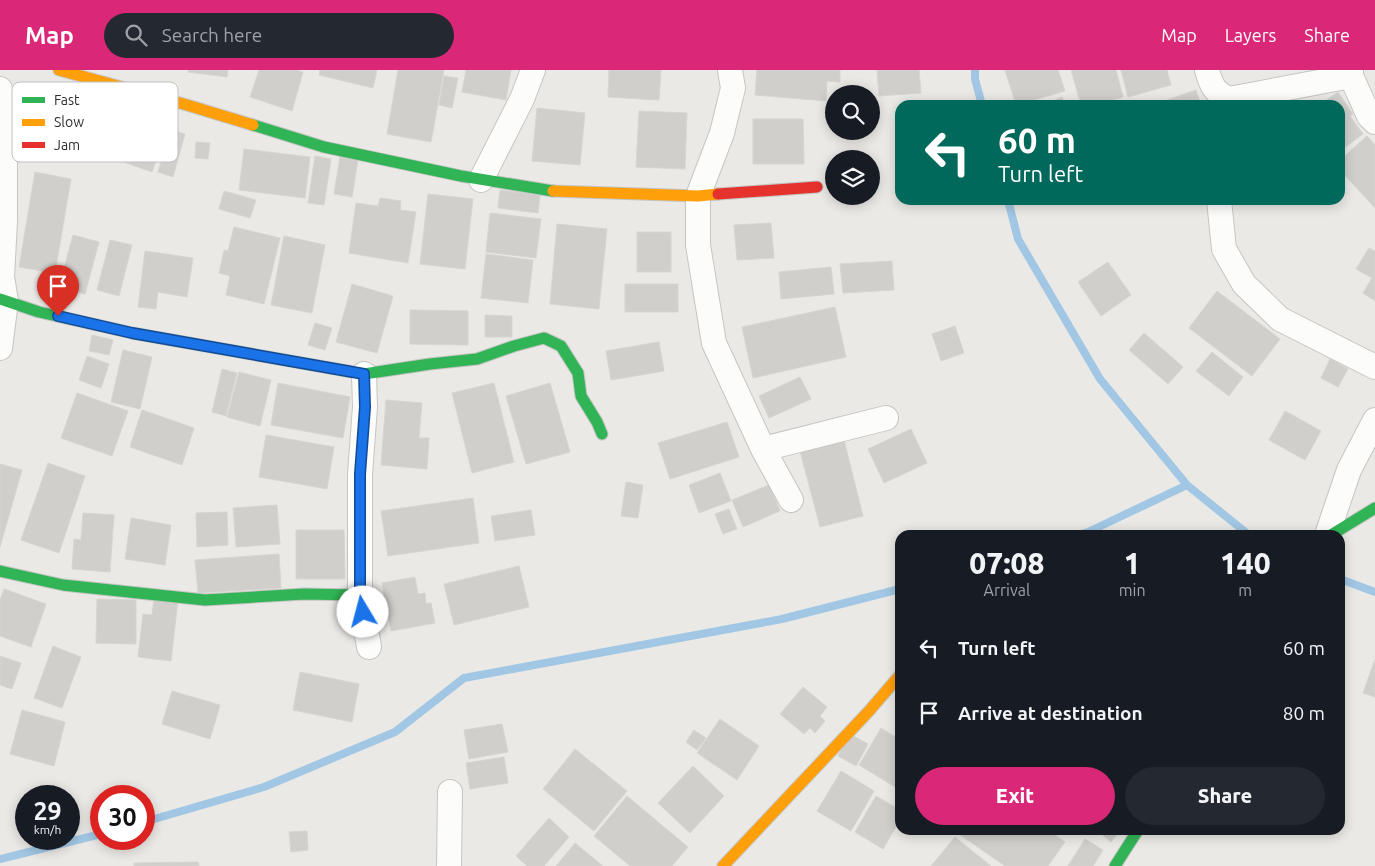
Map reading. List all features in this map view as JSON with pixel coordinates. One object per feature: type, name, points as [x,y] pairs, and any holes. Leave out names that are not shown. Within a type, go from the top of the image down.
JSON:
[{"type":"street","points":[[59,70],[103,82]]},
{"type":"street","points":[[481,180],[522,99],[532,70]]},
{"type":"street","points":[[730,70],[733,88],[722,134],[698,196],[698,245],[714,343],[763,449],[791,500]]},
{"type":"street","points":[[1207,70],[1213,88],[1220,95],[1229,98],[1351,73],[1369,116],[1375,122]]},
{"type":"street","points":[[0,89],[5,125],[5,221],[0,348]]},
{"type":"street","points":[[178,103],[324,147],[481,180],[552,191],[698,196],[816,187]]},
{"type":"street","points":[[1220,205],[1224,249],[1244,284],[1280,319],[1375,367]]},
{"type":"street","points":[[3,300],[39,312],[132,333],[364,374],[477,359],[544,338],[561,346],[578,373],[581,396],[602,434]]},
{"type":"street","points":[[364,374],[365,407],[360,474],[360,595],[370,647]]},
{"type":"street","points":[[763,449],[886,418]]},
{"type":"street","points":[[1329,530],[1349,470],[1375,420]]},
{"type":"street","points":[[1339,530],[1375,508]]},
{"type":"street","points":[[0,571],[63,585],[205,600],[304,594],[360,595]]},
{"type":"street","points":[[723,866],[895,681]]},
{"type":"street","points":[[449,866],[450,792]]},
{"type":"street","points":[[1115,866],[1135,835]]},
{"type":"building","points":[[189,70],[228,70],[227,77],[188,72]]},
{"type":"building","points":[[259,70],[296,70],[303,72],[292,111],[250,97]]},
{"type":"building","points":[[320,70],[377,70],[373,88],[319,75]]},
{"type":"building","points":[[398,70],[444,70],[431,142],[387,134]]},
{"type":"building","points":[[466,70],[511,70],[506,100],[462,92]]},
{"type":"building","points":[[609,70],[661,70],[659,100],[608,97]]},
{"type":"building","points":[[757,70],[840,70],[840,82],[827,81],[827,85],[825,85],[825,101],[755,95]]},
{"type":"building","points":[[877,70],[919,70],[921,93],[880,96],[880,85],[878,85]]},
{"type":"building","points":[[1005,70],[1058,70],[1065,91],[1034,100],[1014,100]]},
{"type":"building","points":[[1071,70],[1116,70],[1123,97],[1112,100],[1080,100]]},
{"type":"building","points":[[1121,70],[1167,70],[1171,85],[1128,97]]},
{"type":"building","points":[[444,76],[458,78],[452,108],[439,105]]},
{"type":"building","points":[[1196,90],[1199,100],[1167,100]]},
{"type":"building","points":[[1338,92],[1343,100],[1326,100]]},
{"type":"building","points":[[1345,102],[1353,114],[1350,116],[1363,134],[1345,147]]},
{"type":"building","points":[[537,108],[585,113],[580,165],[532,161]]},
{"type":"building","points":[[639,111],[687,113],[685,169],[636,167]]},
{"type":"building","points":[[753,119],[803,119],[804,164],[753,164]]},
{"type":"building","points":[[178,132],[185,134],[178,159]]},
{"type":"building","points":[[1367,136],[1375,145],[1375,208],[1345,175],[1345,156]]},
{"type":"building","points":[[196,142],[210,143],[208,159],[195,158]]},
{"type":"building","points":[[244,149],[310,157],[305,198],[239,190]]},
{"type":"building","points":[[315,156],[331,159],[324,205],[308,203]]},
{"type":"building","points":[[340,157],[358,160],[352,197],[334,194]]},
{"type":"building","points":[[124,162],[156,162],[152,172]]},
{"type":"building","points":[[161,162],[177,162],[173,177],[158,172]]},
{"type":"building","points":[[35,172],[71,179],[55,273],[19,267]]},
{"type":"building","points":[[500,190],[540,195],[538,213],[498,208]]},
{"type":"building","points":[[224,191],[256,200],[250,218],[219,209]]},
{"type":"building","points":[[428,194],[473,199],[465,269],[420,264]]},
{"type":"building","points":[[380,198],[401,201],[400,210],[416,212],[408,263],[349,253],[356,203],[378,206]]},
{"type":"building","points":[[490,213],[541,219],[536,258],[486,252]]},
{"type":"building","points":[[771,223],[774,258],[737,260],[734,225]]},
{"type":"building","points":[[557,224],[607,229],[599,309],[550,304]]},
{"type":"building","points":[[234,227],[280,238],[264,304],[226,295],[230,276],[219,273],[224,250],[228,251]]},
{"type":"building","points":[[637,232],[671,232],[671,272],[637,272]]},
{"type":"building","points":[[73,235],[99,242],[85,294],[59,287]]},
{"type":"building","points":[[284,236],[325,245],[312,313],[271,305]]},
{"type":"building","points":[[110,240],[132,245],[119,296],[97,290]]},
{"type":"building","points":[[1369,248],[1375,251],[1375,301],[1363,293],[1372,278],[1356,269]]},
{"type":"building","points":[[145,251],[193,258],[187,297],[158,292],[156,309],[138,307]]},
{"type":"building","points":[[486,254],[533,260],[528,303],[481,298]]},
{"type":"building","points":[[892,261],[894,290],[843,293],[840,264]]},
{"type":"building","points":[[1108,262],[1131,295],[1101,316],[1078,282]]},
{"type":"building","points":[[831,267],[834,294],[781,299],[779,272]]},
{"type":"building","points":[[352,284],[393,296],[377,353],[336,342]]},
{"type":"building","points":[[625,284],[678,284],[678,312],[625,312]]},
{"type":"building","points":[[1217,291],[1280,339],[1252,376],[1189,328]]},
{"type":"building","points":[[835,307],[846,357],[753,378],[742,327]]},
{"type":"building","points":[[410,310],[468,311],[468,345],[410,344]]},
{"type":"building","points":[[485,315],[512,316],[512,337],[485,337]]},
{"type":"building","points":[[315,323],[332,328],[325,350],[308,345]]},
{"type":"building","points":[[955,326],[964,353],[941,361],[932,334]]},
{"type":"building","points":[[1144,333],[1183,367],[1168,384],[1129,350]]},
{"type":"building","points":[[92,335],[113,340],[109,355],[89,351]]},
{"type":"building","points":[[659,342],[664,371],[611,380],[606,351]]},
{"type":"building","points":[[123,350],[152,357],[140,409],[111,402]]},
{"type":"building","points":[[1212,352],[1243,377],[1229,396],[1196,371]]},
{"type":"building","points":[[87,356],[109,364],[101,388],[79,380]]},
{"type":"building","points":[[1330,359],[1348,369],[1338,387],[1321,378]]},
{"type":"building","points":[[222,369],[237,373],[226,416],[212,412]]},
{"type":"building","points":[[239,372],[271,380],[260,426],[227,417]]},
{"type":"building","points":[[800,377],[811,399],[769,418],[759,396]]},
{"type":"building","points":[[278,383],[350,397],[343,438],[271,425]]},
{"type":"building","points":[[494,383],[514,462],[472,473],[452,393]]},
{"type":"building","points":[[550,383],[570,452],[526,464],[506,396]]},
{"type":"building","points":[[77,393],[128,411],[112,456],[61,438]]},
{"type":"building","points":[[386,400],[422,403],[419,438],[429,438],[427,469],[381,465]]},
{"type":"building","points":[[142,410],[194,428],[182,465],[130,447]]},
{"type":"building","points":[[1285,411],[1321,431],[1305,460],[1269,440]]},
{"type":"building","points":[[727,422],[739,457],[670,479],[658,443]]},
{"type":"building","points":[[911,429],[927,463],[884,483],[868,449]]},
{"type":"building","points":[[266,435],[334,447],[327,489],[259,477]]},
{"type":"building","points":[[843,436],[863,516],[820,527],[799,447]]},
{"type":"building","points":[[48,463],[85,476],[59,553],[21,540]]},
{"type":"building","points":[[0,464],[22,470],[0,547]]},
{"type":"building","points":[[720,473],[731,501],[699,513],[689,485]]},
{"type":"building","points":[[626,482],[643,485],[638,518],[621,516]]},
{"type":"building","points":[[769,485],[780,511],[743,527],[732,500]]},
{"type":"building","points":[[473,498],[479,543],[388,556],[381,511]]},
{"type":"building","points":[[277,505],[280,544],[236,547],[233,508]]},
{"type":"building","points":[[729,509],[737,529],[723,534],[715,514]]},
{"type":"building","points":[[531,510],[535,535],[495,541],[491,516]]},
{"type":"building","points":[[227,512],[228,545],[197,547],[196,513]]},
{"type":"building","points":[[83,513],[114,515],[110,572],[72,569],[74,539],[81,540]]},
{"type":"building","points":[[131,518],[171,525],[165,565],[125,559]]},
{"type":"building","points":[[296,530],[344,530],[345,579],[296,579]]},
{"type":"building","points":[[279,554],[281,588],[198,593],[195,560]]},
{"type":"building","points":[[519,566],[529,607],[454,625],[444,584]]},
{"type":"building","points":[[415,577],[418,594],[425,593],[426,604],[431,603],[435,623],[391,631],[382,583]]},
{"type":"building","points":[[4,589],[46,604],[31,647],[0,636],[0,600]]},
{"type":"building","points":[[154,598],[178,600],[171,661],[138,657],[143,614],[152,615]]},
{"type":"building","points":[[97,599],[136,600],[136,644],[96,643]]},
{"type":"building","points":[[53,646],[81,657],[62,708],[34,698]]},
{"type":"building","points":[[0,656],[21,663],[12,689],[0,685]]},
{"type":"building","points":[[1375,659],[1375,697],[1363,693]]},
{"type":"building","points":[[300,672],[359,684],[352,722],[293,710]]},
{"type":"building","points":[[803,687],[827,707],[820,716],[825,721],[815,733],[810,728],[804,734],[780,714]]},
{"type":"building","points":[[172,691],[220,705],[210,739],[162,724]]},
{"type":"building","points":[[22,710],[65,722],[54,766],[10,754]]},
{"type":"building","points":[[720,719],[759,746],[737,780],[697,753]]},
{"type":"building","points":[[502,724],[508,752],[469,759],[464,730]]},
{"type":"building","points":[[881,728],[895,737],[895,787],[859,765]]},
{"type":"building","points":[[694,730],[706,738],[697,750],[686,742]]},
{"type":"building","points":[[850,734],[868,744],[856,766],[838,756]]},
{"type":"building","points":[[575,749],[627,791],[594,831],[543,789]]},
{"type":"building","points":[[504,757],[508,783],[470,789],[466,763]]},
{"type":"building","points":[[693,766],[724,796],[690,833],[658,803]]},
{"type":"building","points":[[841,771],[874,791],[851,831],[817,811]]},
{"type":"building","points":[[627,796],[688,847],[672,866],[630,866],[594,836]]},
{"type":"building","points":[[876,796],[895,807],[895,829],[883,849],[855,832]]},
{"type":"building","points":[[549,818],[569,837],[544,866],[527,866],[516,856]]},
{"type":"building","points":[[307,831],[308,850],[291,852],[289,832]]},
{"type":"building","points":[[960,835],[1055,835],[1065,842],[1048,866],[1005,866]]},
{"type":"building","points":[[1103,835],[1117,835],[1111,842]]},
{"type":"building","points":[[955,837],[991,866],[931,866]]},
{"type":"building","points":[[1085,839],[1103,850],[1093,866],[1068,866]]},
{"type":"building","points":[[575,843],[603,866],[556,866]]},
{"type":"building","points":[[198,862],[199,866],[134,866],[134,863]]},
{"type":"waterway","points":[[975,70],[975,79],[981,100]]},
{"type":"waterway","points":[[1009,205],[1018,239],[1100,379],[1187,485],[1243,530]]},
{"type":"waterway","points":[[1092,530],[1187,485]]},
{"type":"waterway","points":[[1345,581],[1375,592]]},
{"type":"waterway","points":[[155,819],[264,787],[395,732],[464,678],[782,619],[895,590]]},
{"type":"waterway","points":[[0,859],[90,837]]},
{"type":"traffic: fast","points":[[253,125],[324,147],[461,176],[553,191]]},
{"type":"traffic: fast","points":[[0,299],[39,312],[132,333],[364,374],[477,359],[544,338],[561,346],[578,373],[581,396],[602,434]]},
{"type":"traffic: fast","points":[[1339,530],[1375,508]]},
{"type":"traffic: fast","points":[[0,571],[63,585],[205,600],[304,594],[360,595]]},
{"type":"traffic: fast","points":[[1115,866],[1135,835]]},
{"type":"traffic: slow","points":[[59,70],[103,82]]},
{"type":"traffic: slow","points":[[178,103],[253,125]]},
{"type":"traffic: slow","points":[[553,191],[698,196],[718,194]]},
{"type":"traffic: slow","points":[[723,866],[895,681]]},
{"type":"traffic: jam","points":[[718,194],[817,187]]},
{"type":"route","points":[[58,316],[132,333],[364,374],[365,407],[360,474],[360,595],[363,612]]}]
